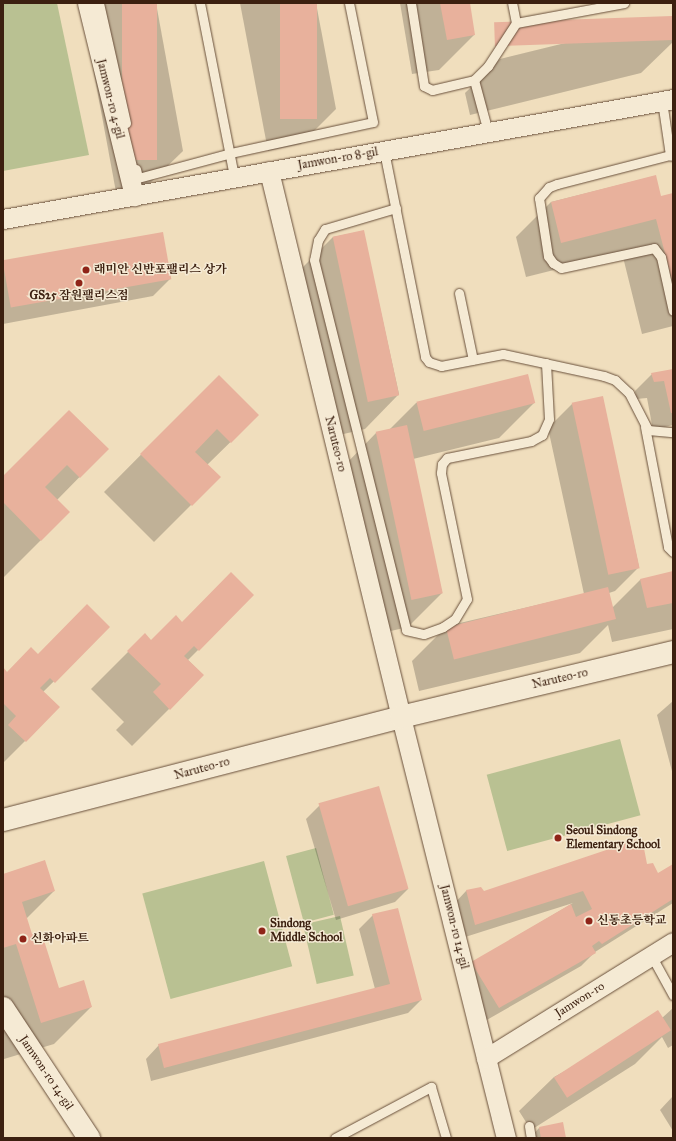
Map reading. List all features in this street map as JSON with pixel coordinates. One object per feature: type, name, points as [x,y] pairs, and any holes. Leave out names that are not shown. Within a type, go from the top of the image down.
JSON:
[{"type":"main road","name":"Naruteo-ro","points":[[3,820],[401,717],[673,652]]},
{"type":"main road","name":"Jamwon-ro 14-gil","points":[[3,1008],[89,1138]]},
{"type":"street","name":"Jamwon-ro 4-gil","points":[[87,3],[134,196]]},
{"type":"street","name":"Jamwon-ro 8-gil","points":[[3,219],[668,100]]},
{"type":"street","name":"Naruteo-ro","points":[[269,171],[401,717]]},
{"type":"street","name":"Jamwon-ro 14-gil","points":[[401,717],[506,1138]]},
{"type":"street","name":"Jamwon-ro","points":[[486,1058],[673,942]]},
{"type":"lane","points":[[99,3],[138,178],[231,153],[373,122],[349,3]]},
{"type":"lane","points":[[200,3],[231,153],[234,177]]},
{"type":"lane","points":[[411,3],[424,86],[432,90],[474,80],[488,66],[516,23],[512,3]]},
{"type":"lane","points":[[516,23],[624,3]]},
{"type":"lane","points":[[474,80],[488,132]]},
{"type":"lane","points":[[668,100],[671,156],[557,184],[549,187],[538,198],[548,256],[553,263],[561,268],[654,248],[661,257],[673,311]]},
{"type":"lane","points":[[384,151],[425,357],[435,366],[504,354],[616,380],[629,393],[645,427],[668,547],[673,552]]},
{"type":"lane","points":[[396,208],[325,228],[318,240],[314,260],[406,630],[424,634],[443,627],[455,619],[467,599],[440,473],[442,464],[447,458],[531,441],[542,435],[549,419],[546,363]]},
{"type":"lane","points":[[459,293],[473,360]]},
{"type":"lane","points":[[645,427],[655,432],[673,432]]},
{"type":"lane","points":[[651,955],[673,995]]},
{"type":"lane","points":[[335,1138],[431,1087],[446,1138]]},
{"type":"lane","points":[[529,1126],[531,1138]]},
{"type":"green space","points":[[3,3],[57,3],[89,155],[3,171]]},
{"type":"green space","points":[[620,739],[640,815],[507,851],[487,775]]},
{"type":"green space","points":[[316,848],[334,915],[304,923],[286,856]]},
{"type":"green space","points":[[264,861],[292,966],[171,999],[142,894]]},
{"type":"green space","points":[[340,916],[354,975],[317,984],[303,925]]},
{"type":"building","points":[[122,3],[157,3],[157,160],[122,160]]},
{"type":"building","points":[[280,3],[317,3],[317,119],[280,119]]},
{"type":"building","points":[[440,3],[470,3],[475,35],[447,40]]},
{"type":"building","points":[[672,16],[673,40],[495,46],[494,22]]},
{"type":"building","points":[[656,175],[661,196],[673,193],[673,284],[656,219],[561,243],[551,202]]},
{"type":"building","points":[[364,230],[399,395],[368,402],[333,237]]},
{"type":"building","name":"래미안 신반포팰리스 상가","points":[[163,232],[171,279],[11,308],[3,260]]},
{"type":"building","points":[[673,369],[673,413],[671,413],[664,381],[654,382],[651,373]]},
{"type":"building","points":[[528,374],[535,403],[424,431],[416,402]]},
{"type":"building","points":[[219,375],[259,415],[231,443],[217,429],[195,452],[221,477],[192,506],[140,454]]},
{"type":"building","points":[[603,396],[640,568],[608,575],[572,403]]},
{"type":"building","points":[[69,410],[109,449],[80,478],[67,465],[45,487],[70,512],[41,541],[3,502],[3,476]]},
{"type":"building","points":[[407,425],[443,593],[411,600],[376,432]]},
{"type":"building","points":[[673,571],[673,603],[647,608],[640,579]]},
{"type":"building","points":[[231,572],[254,595],[199,651],[194,646],[184,656],[204,675],[170,710],[153,692],[161,684],[127,651],[145,633],[151,640],[176,615],[182,622]]},
{"type":"building","points":[[608,587],[616,619],[454,659],[446,627]]},
{"type":"building","points":[[87,604],[110,627],[55,683],[50,678],[40,688],[60,707],[26,742],[8,725],[16,716],[3,703],[3,667],[7,672],[31,647],[38,654]]},
{"type":"building","points":[[379,786],[408,889],[348,906],[318,803]]},
{"type":"building","name":"신동초등학교","points":[[642,838],[647,864],[653,863],[658,873],[673,864],[673,899],[602,944],[599,941],[592,946],[596,953],[499,1008],[471,962],[571,904],[576,917],[592,909],[583,891],[475,925],[466,890],[481,887],[484,891]]},
{"type":"building","name":"신화아파트","points":[[45,860],[55,891],[22,902],[32,934],[41,931],[59,988],[84,980],[92,1007],[41,1023],[16,944],[3,948],[3,874]]},
{"type":"building","points":[[398,908],[422,1000],[164,1068],[158,1044],[390,984],[372,914]]},
{"type":"building","points":[[658,1010],[671,1030],[567,1098],[554,1078]]},
{"type":"building","points":[[563,1122],[566,1138],[541,1138],[539,1127]]},
{"type":"place","name":"래미안 신반포팰리스 상가","points":[[86,270]]},
{"type":"place","name":"GS25 잠원팰리스점","points":[[79,283]]},
{"type":"place","name":"Seoul Sindong Elementary School","points":[[558,838]]},
{"type":"place","name":"신동초등학교","points":[[589,921]]},
{"type":"place","name":"Sindong Middle School","points":[[262,931]]},
{"type":"place","name":"신화아파트","points":[[23,939]]}]
